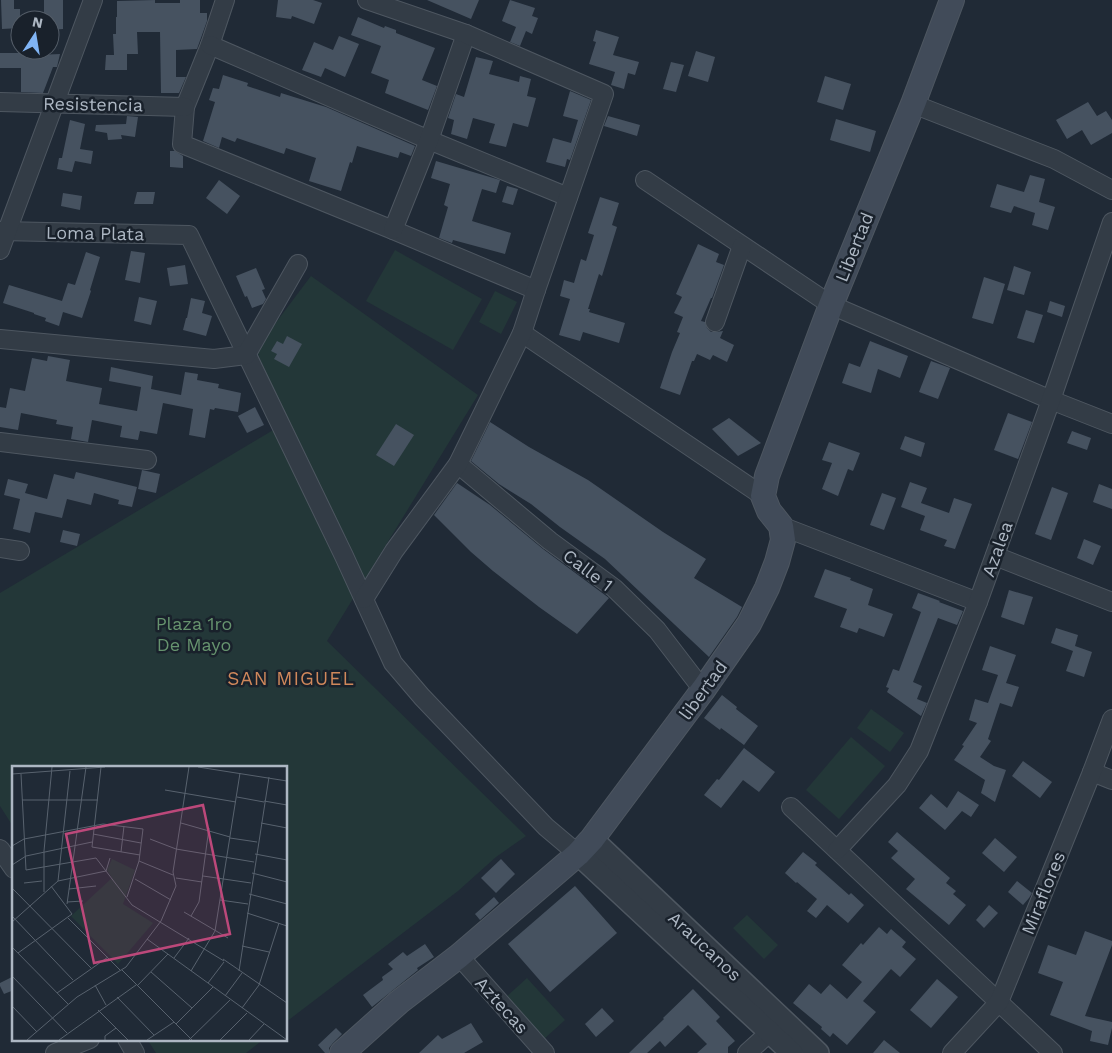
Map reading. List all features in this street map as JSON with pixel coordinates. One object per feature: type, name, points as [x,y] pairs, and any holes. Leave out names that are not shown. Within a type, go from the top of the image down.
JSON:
[{"type":"main road","name":"Libertad","points":[[763,496],[767,476],[831,304],[913,104],[952,0]]},
{"type":"main road","points":[[763,496],[768,511],[781,526]]},
{"type":"main road","name":"libertad","points":[[342,1053],[399,1002],[459,956],[585,847],[703,690],[749,624],[767,588],[777,562],[783,540],[781,526]]},
{"type":"street","points":[[0,250],[4,231],[55,103],[93,0]]},
{"type":"street","points":[[225,0],[210,45],[185,106],[182,144],[536,290]]},
{"type":"street","points":[[364,599],[394,551],[458,464],[522,333],[604,94],[466,34],[367,0]]},
{"type":"street","points":[[393,230],[429,140],[466,34]]},
{"type":"street","points":[[210,45],[429,140],[568,197]]},
{"type":"street","name":"Resistencia","points":[[0,102],[185,106]]},
{"type":"street","points":[[913,104],[1054,159],[1112,190]]},
{"type":"street","points":[[645,180],[831,304],[1051,400],[1112,424]]},
{"type":"street","name":"Azalea","points":[[837,850],[897,785],[919,751],[995,556],[1112,222]]},
{"type":"street","name":"Loma Plata","points":[[4,231],[189,235],[246,355]]},
{"type":"street","points":[[716,322],[742,246]]},
{"type":"street","points":[[246,355],[298,264]]},
{"type":"street","points":[[522,333],[763,496]]},
{"type":"street","points":[[0,338],[214,359],[246,355]]},
{"type":"street","points":[[246,355],[393,663],[422,697],[546,827],[585,847]]},
{"type":"street","points":[[0,442],[147,460]]},
{"type":"street","name":"Calle 1","points":[[458,464],[550,541],[614,588],[657,630],[703,690]]},
{"type":"street","points":[[781,526],[978,602]]},
{"type":"street","points":[[0,548],[20,551]]},
{"type":"street","points":[[995,556],[1112,602]]},
{"type":"street","name":"Miraflores","points":[[952,1053],[999,1002],[1112,719]]},
{"type":"street","points":[[1092,772],[1112,780]]},
{"type":"street","points":[[791,807],[1053,1053]]},
{"type":"street","name":"Araucanos","points":[[585,847],[777,1026],[818,1053]]},
{"type":"street","points":[[0,849],[12,867]]},
{"type":"street","name":"Aztecas","points":[[459,956],[545,1053]]},
{"type":"street","points":[[747,1053],[777,1026]]},
{"type":"street","name":"Araucanos","points":[[777,1026],[792,1053]]},
{"type":"street","points":[[54,1053],[87,1040]]},
{"type":"street","points":[[128,1040],[136,1053]]},
{"type":"green space","points":[[395,250],[482,299],[453,350],[366,301]]},
{"type":"green space","name":"Plaza 1ro De Mayo","points":[[311,276],[478,395],[327,641],[526,836],[496,857],[458,891],[288,1020],[288,766],[12,766],[12,825],[0,806],[0,593],[285,423],[256,349]]},
{"type":"green space","points":[[495,291],[517,302],[501,334],[479,322]]},
{"type":"green space","points":[[871,709],[904,733],[890,752],[857,728]]},
{"type":"green space","points":[[851,737],[885,766],[839,819],[806,790]]},
{"type":"green space","points":[[747,915],[778,945],[764,959],[733,928]]},
{"type":"green space","points":[[527,978],[565,1020],[544,1039],[506,997]]},
{"type":"green space","points":[[148,1040],[263,1040],[246,1053],[156,1053]]},
{"type":"building","points":[[1,0],[14,0],[14,9],[20,10],[10,10],[10,29],[2,29]]},
{"type":"building","points":[[44,0],[63,0],[63,29],[60,29],[60,10],[44,10]]},
{"type":"building","points":[[155,0],[155,3],[180,3],[180,0],[200,0],[200,13],[207,13],[207,21],[197,49],[176,50],[176,77],[186,77],[179,93],[161,93],[160,32],[137,32],[138,54],[127,54],[127,70],[105,70],[106,55],[114,55],[113,34],[116,34],[117,1]]},
{"type":"building","points":[[278,0],[313,0],[322,3],[314,24],[292,16],[291,19],[276,17]]},
{"type":"building","points":[[427,0],[479,0],[471,19]]},
{"type":"building","points":[[510,0],[535,8],[532,16],[538,18],[532,34],[526,31],[520,46],[510,42],[516,27],[502,21]]},
{"type":"building","points":[[358,17],[384,28],[385,26],[396,30],[396,33],[435,48],[422,80],[437,86],[428,110],[385,93],[389,80],[371,73],[381,46],[351,35]]},
{"type":"building","points":[[596,30],[619,37],[613,55],[639,62],[635,75],[628,73],[624,89],[611,85],[615,72],[589,64],[596,42],[593,41]]},
{"type":"building","points":[[339,36],[359,44],[345,77],[325,68],[321,77],[302,70],[314,42],[333,50]]},
{"type":"building","points":[[696,51],[715,57],[708,82],[688,76]]},
{"type":"building","points":[[0,53],[10,53],[10,60],[59,60],[57,67],[53,67],[43,93],[21,92],[21,68],[0,68]]},
{"type":"building","points":[[476,57],[493,61],[489,74],[519,82],[520,76],[531,79],[527,96],[536,98],[528,127],[513,123],[506,147],[489,143],[495,124],[473,118],[467,139],[451,134],[454,120],[448,118],[456,94],[464,97]]},
{"type":"building","points":[[671,62],[684,65],[676,92],[663,89]]},
{"type":"building","points":[[223,75],[248,83],[247,86],[280,97],[281,93],[326,107],[415,146],[411,156],[400,152],[398,158],[357,146],[341,191],[309,181],[316,158],[286,148],[284,154],[237,138],[235,142],[222,137],[219,148],[203,141],[215,102],[209,100],[213,88],[219,89]]},
{"type":"building","points":[[825,76],[851,84],[843,110],[817,102]]},
{"type":"building","points":[[570,91],[591,100],[570,160],[567,159],[565,167],[546,162],[553,138],[571,143],[578,120],[563,116]]},
{"type":"building","points":[[1088,102],[1097,116],[1106,111],[1112,120],[1112,133],[1091,145],[1082,130],[1067,139],[1056,120]]},
{"type":"building","points":[[127,116],[138,117],[135,137],[121,135],[122,139],[108,140],[107,133],[95,131],[96,125],[126,124]]},
{"type":"building","points":[[608,116],[640,125],[637,136],[604,126]]},
{"type":"building","points":[[836,119],[876,131],[870,152],[830,140]]},
{"type":"building","points":[[70,120],[85,124],[80,149],[93,151],[91,164],[75,161],[72,172],[57,169],[59,158],[62,158]]},
{"type":"building","points":[[170,151],[175,151],[183,156],[183,168],[170,167]]},
{"type":"building","points":[[436,161],[500,180],[496,193],[482,189],[472,221],[511,233],[505,254],[453,240],[452,243],[439,238],[448,207],[444,205],[450,184],[431,178]]},
{"type":"building","points":[[1030,175],[1045,179],[1039,202],[1055,207],[1048,230],[1032,225],[1035,213],[1014,206],[1011,213],[990,207],[997,184],[1024,192]]},
{"type":"building","points":[[219,180],[240,196],[227,214],[206,198]]},
{"type":"building","points":[[507,186],[518,189],[513,205],[502,202]]},
{"type":"building","points":[[137,192],[155,192],[153,204],[134,204]]},
{"type":"building","points":[[63,193],[82,196],[80,210],[61,206]]},
{"type":"building","points":[[600,197],[619,203],[612,225],[617,227],[602,276],[599,274],[588,309],[590,309],[589,312],[625,323],[619,343],[583,332],[580,341],[559,335],[570,299],[560,296],[564,280],[574,283],[581,259],[586,261],[594,235],[588,233]]},
{"type":"building","points":[[698,244],[719,254],[716,262],[724,265],[701,321],[705,322],[711,332],[723,331],[720,338],[734,345],[727,362],[713,355],[710,360],[697,354],[694,361],[692,361],[680,395],[660,388],[680,333],[677,332],[683,317],[674,313],[682,297],[676,294]]},
{"type":"building","points":[[131,251],[145,253],[140,283],[125,280]]},
{"type":"building","points":[[86,252],[100,257],[82,318],[63,312],[59,326],[45,321],[46,318],[34,313],[3,303],[9,285],[62,301],[68,283],[75,285]]},
{"type":"building","points":[[185,265],[188,284],[170,286],[167,268]]},
{"type":"building","points":[[1014,266],[1031,272],[1024,295],[1007,290]]},
{"type":"building","points":[[256,268],[265,289],[262,290],[266,299],[263,304],[252,308],[236,276]]},
{"type":"building","points":[[984,277],[1005,284],[993,324],[972,318]]},
{"type":"building","points":[[139,297],[157,301],[151,325],[134,321]]},
{"type":"building","points":[[191,298],[205,301],[202,313],[212,316],[206,336],[183,330]]},
{"type":"building","points":[[1050,301],[1065,306],[1062,317],[1047,312]]},
{"type":"building","points":[[1026,310],[1043,315],[1034,343],[1017,338]]},
{"type":"building","points":[[287,336],[302,344],[289,367],[274,359],[277,354],[271,351],[277,341],[283,344]]},
{"type":"building","points":[[870,341],[908,356],[900,378],[878,369],[871,393],[842,383],[849,363],[860,367]]},
{"type":"building","points":[[48,356],[70,360],[66,381],[102,388],[99,404],[137,411],[141,387],[109,381],[111,367],[153,376],[151,389],[181,395],[185,372],[198,374],[197,380],[219,384],[218,388],[241,393],[238,412],[215,408],[214,410],[210,409],[205,438],[189,435],[193,409],[163,403],[157,434],[140,431],[138,440],[120,437],[122,426],[92,420],[88,442],[71,439],[73,427],[56,424],[57,420],[21,413],[18,430],[0,427],[0,407],[6,408],[10,388],[25,391],[32,358],[47,361]]},
{"type":"building","points":[[931,361],[950,368],[938,399],[919,392]]},
{"type":"building","points":[[255,407],[264,425],[247,433],[238,416]]},
{"type":"building","points":[[1008,413],[1032,422],[1018,459],[994,450]]},
{"type":"building","points":[[729,418],[761,443],[738,456],[712,429]]},
{"type":"building","points":[[490,422],[529,447],[588,480],[706,559],[694,578],[742,607],[709,657],[605,559],[531,504],[499,484],[471,461]]},
{"type":"building","points":[[396,424],[414,435],[394,466],[376,455]]},
{"type":"building","points":[[1072,431],[1091,438],[1087,450],[1067,443]]},
{"type":"building","points":[[905,436],[925,443],[921,457],[900,449]]},
{"type":"building","points":[[829,442],[860,453],[853,471],[848,469],[838,496],[822,489],[832,463],[822,460]]},
{"type":"building","points":[[142,470],[160,474],[156,493],[138,489]]},
{"type":"building","points":[[76,472],[137,487],[132,507],[118,504],[119,500],[94,493],[91,505],[67,499],[62,518],[35,512],[30,533],[13,529],[20,499],[4,495],[8,479],[28,484],[25,493],[47,499],[54,474],[74,479]]},
{"type":"building","points":[[910,482],[927,488],[921,503],[949,513],[954,498],[972,504],[955,549],[944,546],[947,540],[920,530],[925,516],[901,507]]},
{"type":"building","points":[[457,483],[490,505],[543,549],[609,598],[577,634],[493,571],[434,515]]},
{"type":"building","points":[[1099,484],[1112,489],[1112,509],[1093,502]]},
{"type":"building","points":[[1052,487],[1068,493],[1051,540],[1035,534]]},
{"type":"building","points":[[882,493],[896,498],[884,530],[870,525]]},
{"type":"building","points":[[63,530],[80,534],[77,546],[60,542]]},
{"type":"building","points":[[1084,539],[1101,546],[1093,565],[1077,558]]},
{"type":"building","points":[[825,569],[851,578],[850,580],[873,589],[868,605],[893,614],[884,637],[859,628],[857,633],[840,627],[847,609],[814,597]]},
{"type":"building","points":[[1009,590],[1033,597],[1024,625],[1001,617]]},
{"type":"building","points":[[918,593],[963,611],[957,625],[938,618],[913,682],[922,686],[917,699],[927,703],[921,716],[887,692],[889,688],[886,687],[893,669],[899,671],[921,612],[912,608]]},
{"type":"building","points":[[1056,628],[1078,635],[1075,646],[1092,652],[1084,677],[1066,671],[1073,651],[1051,643]]},
{"type":"building","points":[[990,646],[1016,655],[1006,683],[1019,687],[1012,707],[1000,703],[988,739],[991,741],[980,757],[994,766],[1006,770],[995,802],[981,793],[985,780],[954,760],[977,723],[969,720],[975,699],[988,703],[998,675],[982,670]]},
{"type":"building","points":[[722,695],[758,726],[744,745],[704,718]]},
{"type":"building","points":[[744,748],[775,772],[759,792],[743,780],[721,808],[704,795],[717,779],[719,780]]},
{"type":"building","points":[[1023,761],[1052,782],[1040,798],[1012,776]]},
{"type":"building","points":[[958,791],[979,805],[971,817],[962,811],[945,830],[919,808],[931,794],[947,808]]},
{"type":"building","points":[[897,832],[950,878],[946,883],[956,891],[953,894],[966,905],[949,925],[906,889],[915,879],[891,858],[898,851],[888,842]]},
{"type":"building","points":[[995,838],[1017,857],[1004,872],[982,853]]},
{"type":"building","points":[[803,852],[817,863],[815,865],[849,895],[851,893],[864,905],[848,923],[827,905],[816,918],[807,911],[817,899],[785,873]]},
{"type":"building","points":[[501,859],[515,874],[496,893],[481,878]]},
{"type":"building","points":[[1017,881],[1032,893],[1023,905],[1008,892]]},
{"type":"building","points":[[575,886],[617,933],[550,992],[508,944]]},
{"type":"building","points":[[494,897],[499,903],[480,920],[475,914]]},
{"type":"building","points":[[989,905],[998,913],[984,928],[976,920]]},
{"type":"building","points":[[879,927],[887,934],[891,929],[906,942],[902,947],[916,959],[900,977],[891,969],[863,1001],[876,1012],[847,1045],[833,1033],[830,1037],[821,1029],[822,1027],[793,1003],[809,984],[821,994],[830,984],[847,999],[862,982],[842,965],[861,943],[863,945]]},
{"type":"building","points":[[1085,931],[1112,941],[1085,1016],[1112,1022],[1108,1045],[1090,1041],[1092,1031],[1050,1015],[1063,982],[1038,973],[1048,945],[1076,955]]},
{"type":"building","points":[[425,944],[434,957],[417,968],[418,970],[372,1007],[363,995],[383,980],[382,977],[393,969],[388,964],[403,952],[407,956]]},
{"type":"building","points":[[12,977],[12,991],[4,994],[0,983]]},
{"type":"building","points":[[937,979],[958,997],[931,1028],[910,1010]]},
{"type":"building","points":[[693,989],[720,1017],[716,1021],[735,1041],[728,1047],[728,1053],[697,1053],[707,1044],[688,1025],[665,1047],[660,1041],[647,1053],[629,1053],[663,1018]]},
{"type":"building","points":[[602,1008],[614,1021],[596,1037],[585,1024]]},
{"type":"building","points":[[471,1023],[483,1042],[464,1053],[419,1053],[438,1035],[442,1039]]},
{"type":"building","points":[[336,1028],[342,1034],[329,1048],[329,1053],[325,1053],[318,1045]]},
{"type":"building","points":[[884,1040],[900,1053],[873,1053]]},
{"type":"district","name":"SAN MIGUEL","points":[[291,678]]}]
